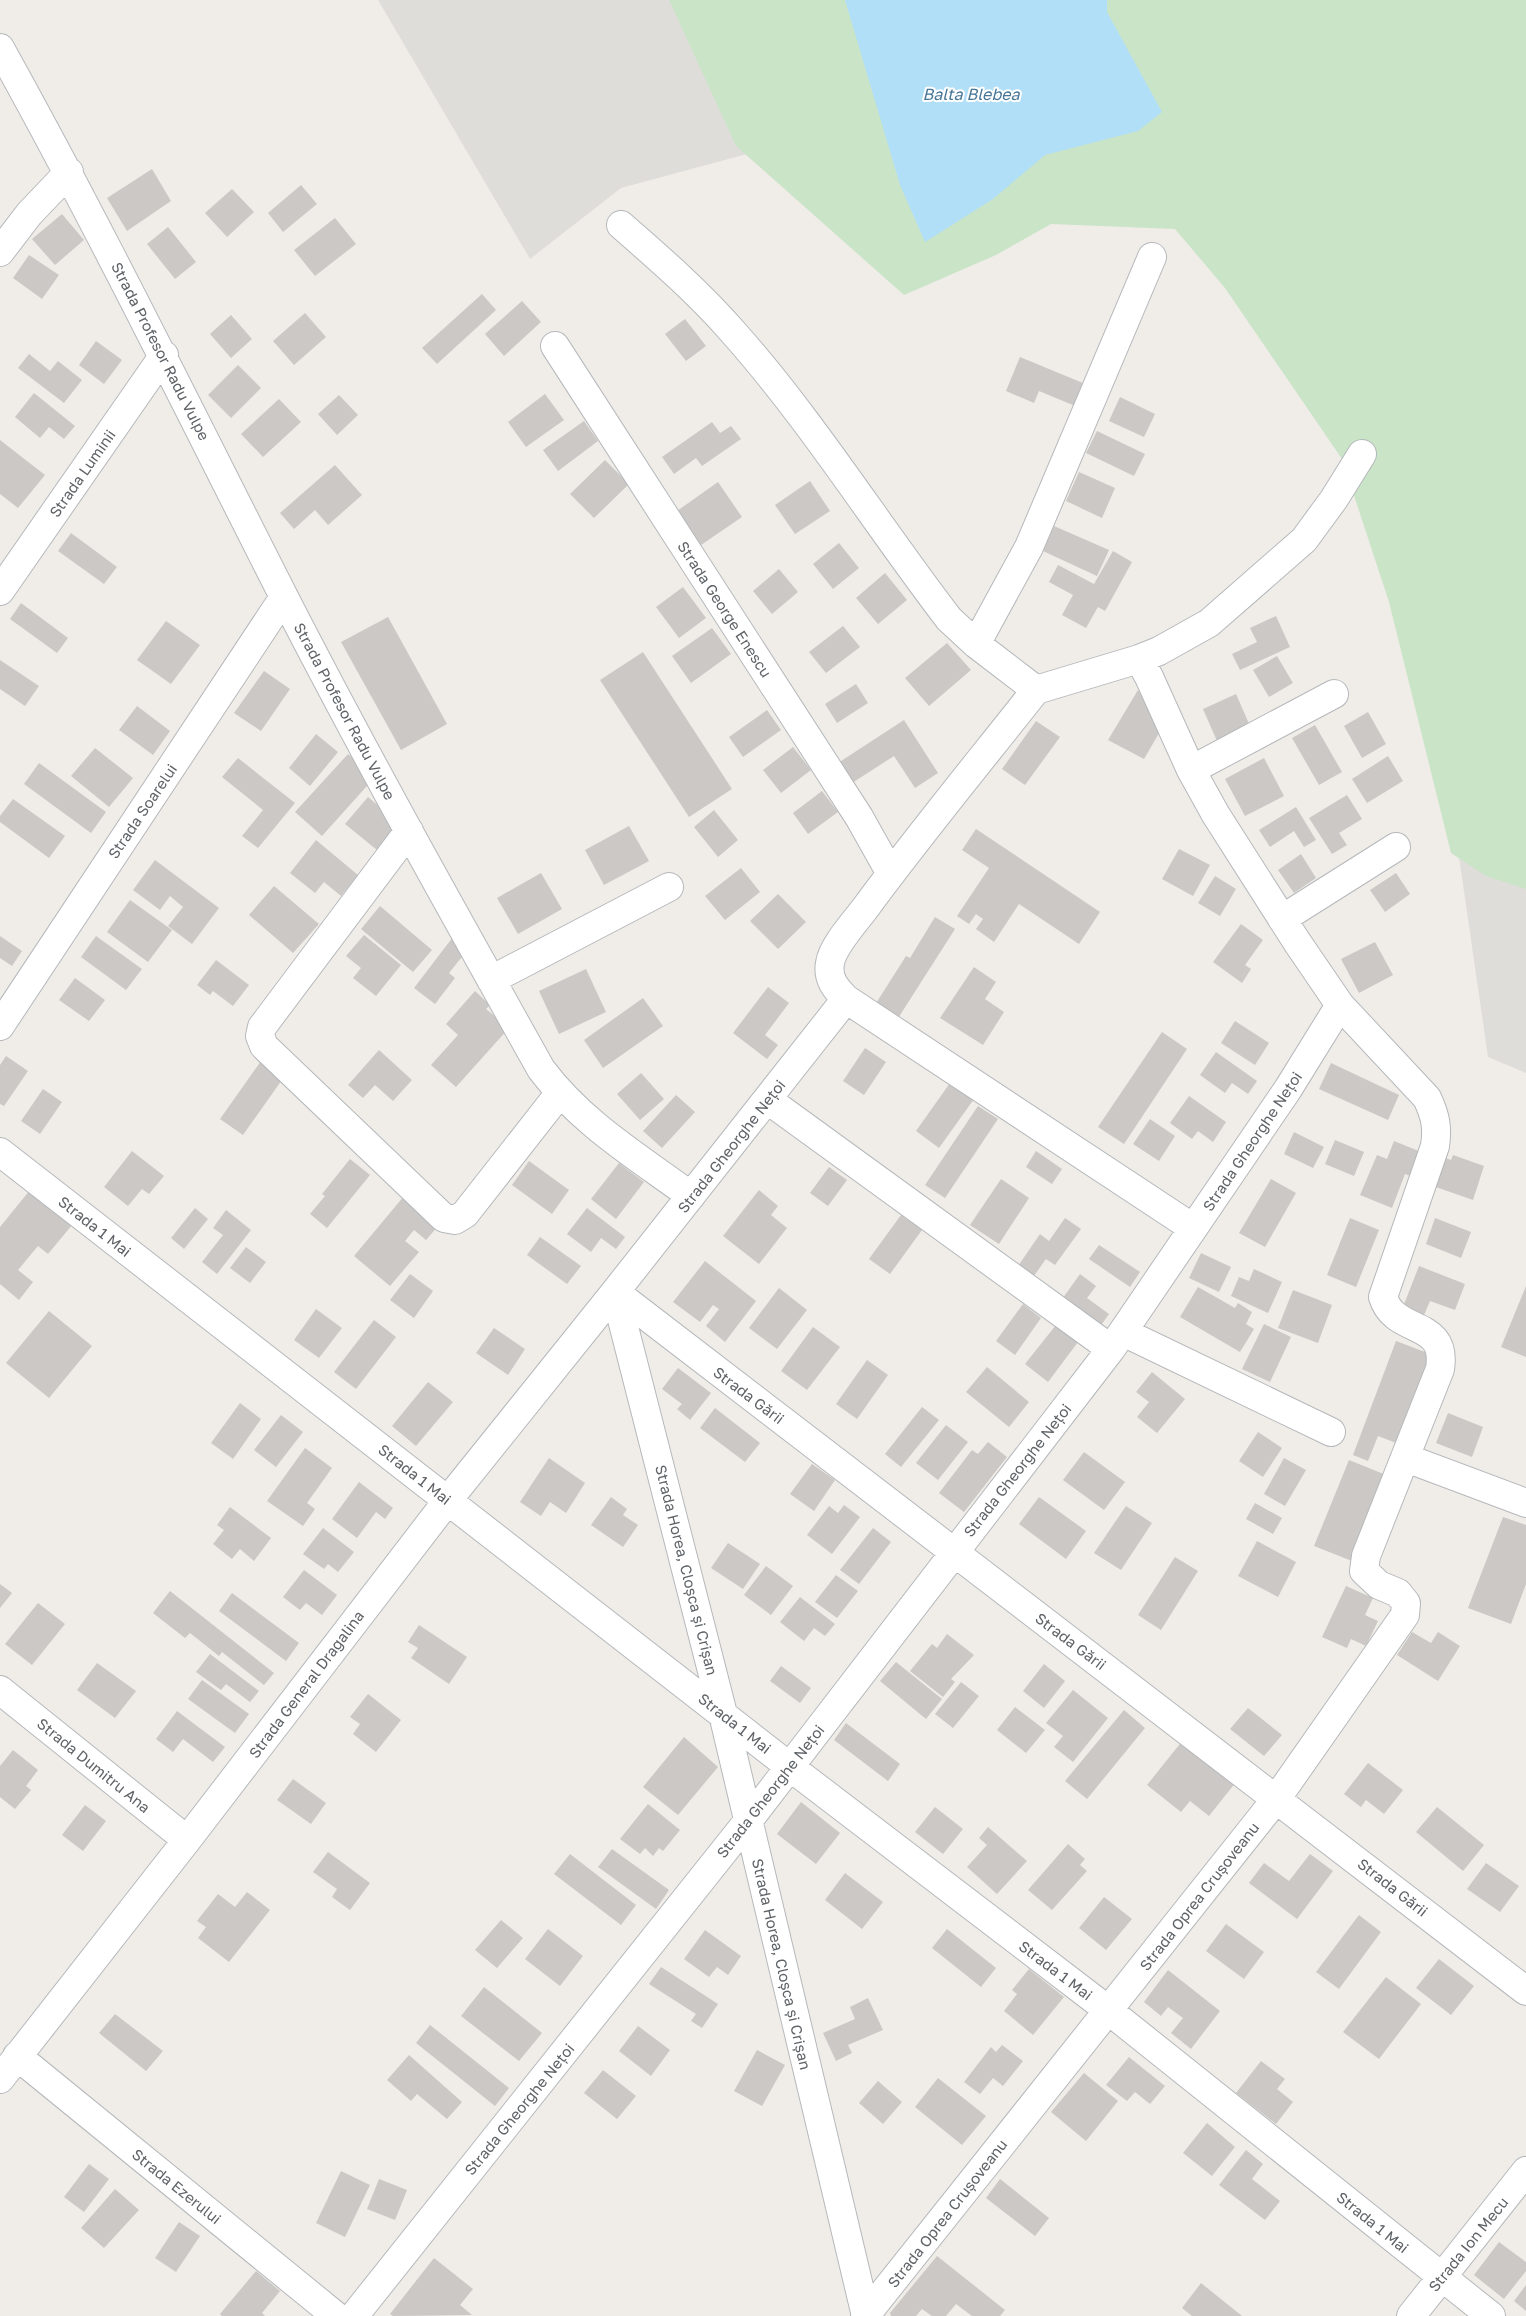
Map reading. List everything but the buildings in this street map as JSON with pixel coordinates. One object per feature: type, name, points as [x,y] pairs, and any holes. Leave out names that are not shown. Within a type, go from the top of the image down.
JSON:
[{"type":"street","name":"Strada Profesor Radu Vulpe","points":[[0,48],[69,172],[164,355],[284,597],[409,831],[541,1069],[559,1094],[584,1118],[691,1196]]},
{"type":"street","points":[[0,252],[30,214],[69,172]]},
{"type":"street","points":[[621,225],[687,283],[733,332],[810,425],[949,619],[976,644],[1036,690]]},
{"type":"street","points":[[976,644],[1029,547],[1152,257]]},
{"type":"street","name":"Strada George Enescu","points":[[555,346],[854,809],[891,874]]},
{"type":"street","name":"Strada Luminii","points":[[0,591],[10,556],[164,355]]},
{"type":"street","points":[[1193,1228],[846,1000],[834,987],[829,975],[830,962],[836,948],[891,874],[1036,690],[1159,651],[1209,623],[1304,540],[1334,499],[1362,454]]},
{"type":"street","name":"Strada Soarelui","points":[[0,1026],[284,597]]},
{"type":"street","points":[[1138,659],[1149,677],[1191,770],[1216,815],[1282,919],[1340,1005],[1427,1098],[1434,1114],[1437,1131],[1435,1146],[1383,1297],[1387,1309],[1396,1318],[1420,1328],[1438,1342],[1442,1355],[1440,1369],[1406,1458],[1526,1503]]},
{"type":"street","points":[[1191,770],[1334,694]]},
{"type":"street","points":[[409,831],[262,1027],[260,1036],[264,1046],[444,1218],[455,1220],[465,1214],[559,1094]]},
{"type":"street","points":[[1282,919],[1396,847]]},
{"type":"street","points":[[491,980],[669,886]]},
{"type":"street","name":"Strada Gheorghe Nețoi","points":[[615,1292],[846,1000]]},
{"type":"street","name":"Strada Gheorghe Nețoi","points":[[354,2316],[748,1821],[1117,1340],[1288,1090],[1340,1005]]},
{"type":"street","points":[[768,1100],[1117,1340],[1331,1432]]},
{"type":"street","name":"Strada 1 Mai","points":[[0,1152],[790,1767],[1108,2010],[1491,2316]]},
{"type":"street","name":"Strada General Dragalina","points":[[0,2079],[187,1840],[448,1500],[615,1292]]},
{"type":"street","name":"Strada Gării","points":[[615,1292],[1526,1990]]},
{"type":"street","name":"Strada Horea, Cloșca și Crișan","points":[[615,1292],[723,1714],[866,2316]]},
{"type":"street","name":"Strada Oprea Crușoveanu","points":[[866,2316],[1277,1798],[1405,1615],[1406,1603],[1398,1592],[1379,1586],[1364,1571],[1366,1556],[1406,1458]]},
{"type":"street","name":"Strada Dumitru Ana","points":[[0,1690],[187,1840]]},
{"type":"street","name":"Strada Ezerului","points":[[17,2056],[336,2316]]},
{"type":"street","name":"Strada Ion Mecu","points":[[1411,2316],[1526,2171]]},
{"type":"shaded area","points":[[378,0],[676,0],[747,154],[621,188],[530,259]]},
{"type":"shaded area","points":[[1526,464],[1526,1073],[1488,1057],[1457,843]]},
{"type":"green space","points":[[669,0],[1526,0],[1526,889],[1486,876],[1451,853],[1389,602],[1342,459],[1225,288],[1175,229],[1051,224],[996,255],[904,295],[736,146]]},
{"type":"water","name":"Balta Blebea","points":[[845,0],[1107,0],[1107,12],[1162,112],[1138,131],[1045,155],[993,199],[925,242],[900,185]]}]
